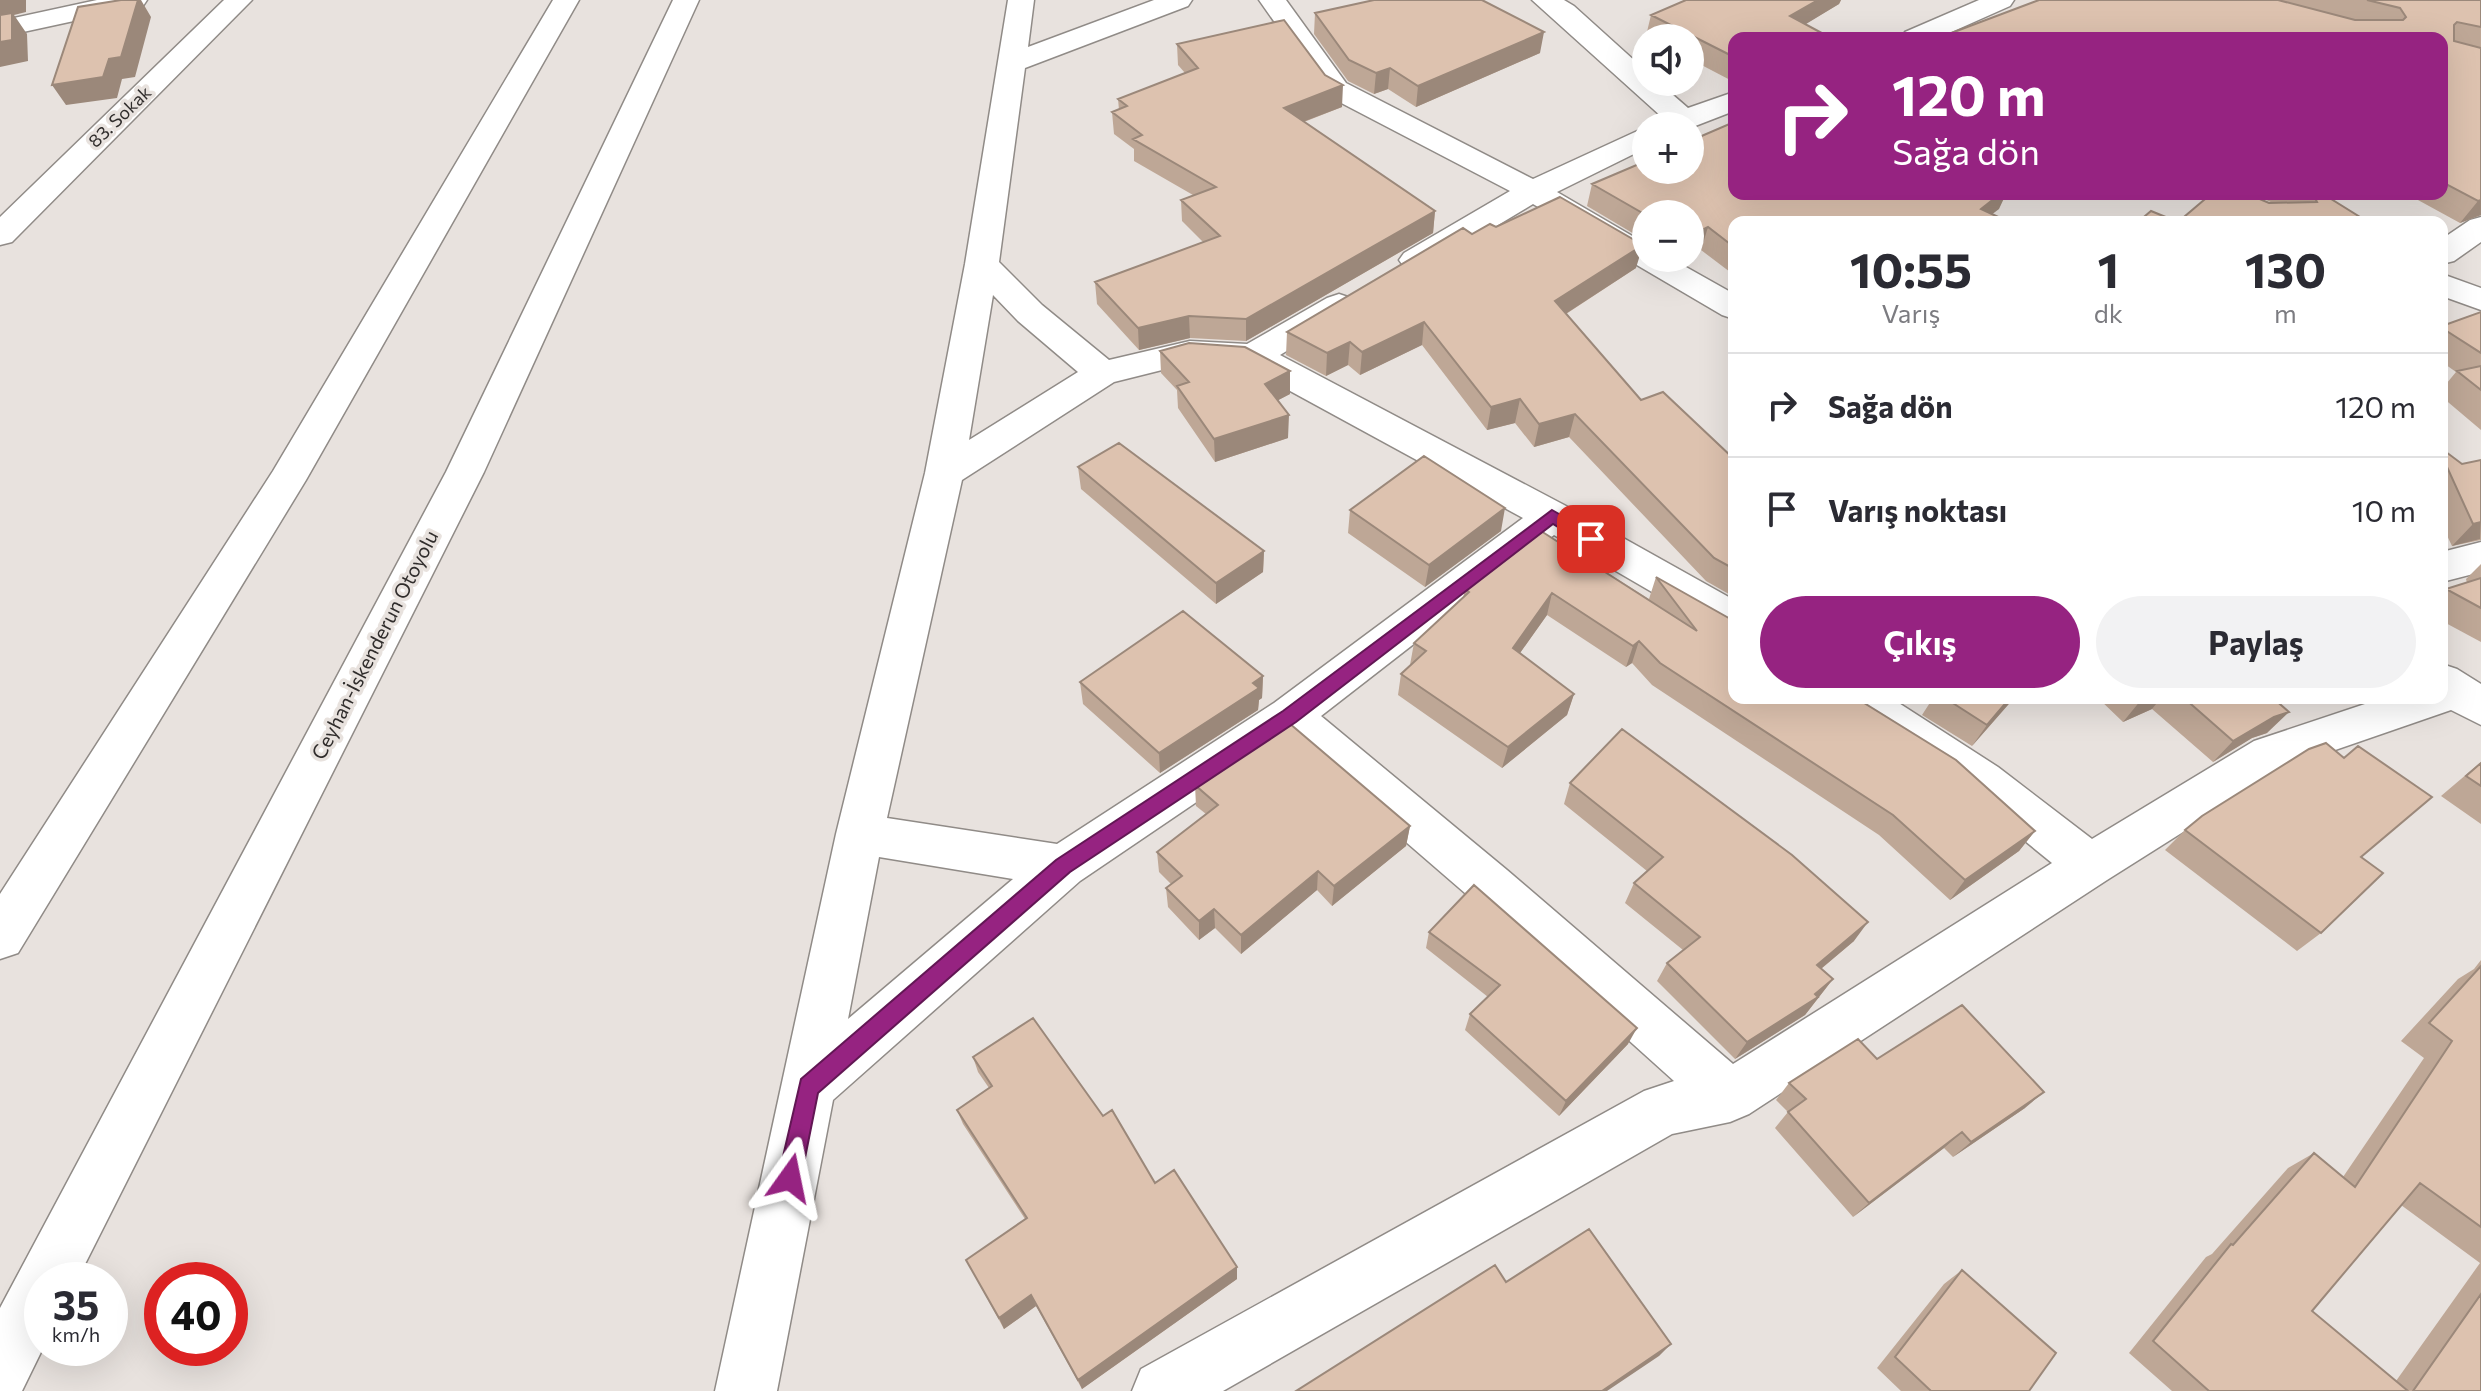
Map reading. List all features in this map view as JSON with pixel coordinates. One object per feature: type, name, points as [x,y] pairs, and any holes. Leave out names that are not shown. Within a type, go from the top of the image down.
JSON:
[{"type":"main road","points":[[0,29],[134,0]]},
{"type":"main road","name":"83. Sokak","points":[[3,230],[239,0]]},
{"type":"main road","points":[[0,937],[287,480],[566,0]]},
{"type":"main road","name":"Ceyhan-İskenderun Otoyolu","points":[[55,1262],[465,472],[686,0]]},
{"type":"main road","points":[[746,1391],[860,834],[944,473],[982,264],[1021,0]]},
{"type":"main road","points":[[1272,0],[1336,89],[1533,191],[1632,250]]},
{"type":"main road","points":[[1545,0],[1564,12],[1664,112]]},
{"type":"main road","points":[[1933,32],[2001,0]]},
{"type":"main road","points":[[1014,62],[1165,1]]},
{"type":"main road","points":[[1704,112],[1728,103]]},
{"type":"main road","points":[[1253,356],[1533,191],[1632,143]]},
{"type":"main road","points":[[2448,250],[2481,227]]},
{"type":"main road","points":[[982,264],[1030,313],[1102,373]]},
{"type":"main road","points":[[1671,272],[1728,305]]},
{"type":"main road","points":[[2448,286],[2481,300]]},
{"type":"main road","points":[[944,473],[1102,373],[1190,352],[1253,356],[1552,516],[1728,617]]},
{"type":"main road","points":[[808,1087],[1063,866],[1290,716],[1552,516]]},
{"type":"main road","points":[[2448,565],[2481,557]]},
{"type":"main road","points":[[1865,704],[1982,780],[2090,865]]},
{"type":"main road","points":[[1163,1391],[1663,1110],[1730,1096],[2090,865],[2270,754],[2423,704]]},
{"type":"main road","points":[[1290,716],[1490,885],[1730,1096]]},
{"type":"main road","points":[[860,834],[1063,866]]},
{"type":"main road","points":[[0,1370],[24,1324]]},
{"type":"building","points":[[138,0],[121,57],[109,59],[103,77],[52,85],[78,7]]},
{"type":"building","points":[[1374,0],[1482,0],[1544,32],[1418,86],[1390,68],[1376,73],[1349,60],[1315,13]]},
{"type":"building","points":[[1686,0],[1818,0],[1790,16],[1820,32],[1728,32],[1728,54],[1704,42],[1704,24],[1669,24],[1651,15]]},
{"type":"building","points":[[2039,0],[2278,0],[2355,20],[2403,20],[2406,17],[2400,8],[2367,0],[2481,0],[2481,27],[2457,22],[2454,25],[2454,41],[2481,48],[2481,200],[2448,185],[2448,32],[1954,32]]},
{"type":"building","points":[[12,13],[12,40],[0,42],[0,15]]},
{"type":"building","points":[[1284,20],[1325,75],[1343,85],[1284,108],[1435,211],[1246,319],[1189,316],[1138,328],[1095,282],[1220,236],[1181,200],[1216,187],[1133,139],[1142,135],[1112,112],[1127,106],[1118,99],[1198,68],[1177,44]]},
{"type":"building","points":[[1728,125],[1728,200],[1992,200],[1981,209],[1996,216],[1728,216],[1728,242],[1708,227],[1704,229],[1704,200],[1632,200],[1632,207],[1592,184],[1632,167],[1632,184],[1704,184],[1704,135]]},
{"type":"building","points":[[1560,197],[1632,239],[1632,252],[1555,301],[1641,400],[1663,392],[1728,453],[1728,566],[1714,558],[1575,414],[1539,424],[1520,399],[1491,407],[1424,322],[1362,352],[1350,342],[1327,353],[1287,332],[1463,228],[1472,234],[1490,224],[1496,227]]},
{"type":"building","points":[[2204,200],[2262,200],[2269,203],[2333,200],[2358,216],[2185,216]]},
{"type":"building","points":[[2151,211],[2163,216],[2145,216]]},
{"type":"building","points":[[2481,312],[2481,353],[2448,332],[2448,324]]},
{"type":"building","points":[[1189,343],[1245,347],[1290,371],[1265,384],[1289,415],[1214,439],[1177,386],[1189,382],[1160,351]]},
{"type":"building","points":[[2481,366],[2481,390],[2457,371]]},
{"type":"building","points":[[1119,443],[1264,551],[1216,583],[1078,467]]},
{"type":"building","points":[[2448,454],[2462,464],[2481,460],[2481,522],[2473,524],[2448,469]]},
{"type":"building","points":[[1424,456],[1505,508],[1429,565],[1350,510]]},
{"type":"building","points":[[1541,531],[1697,631],[1656,577],[1728,618],[1728,704],[1866,704],[1956,760],[2035,831],[1965,880],[1893,815],[1660,663],[1639,641],[1633,646],[1552,593],[1513,648],[1574,694],[1508,747],[1401,674],[1426,651],[1414,643],[1469,592],[1465,589]]},
{"type":"building","points":[[2481,578],[2481,608],[2448,590]]},
{"type":"building","points":[[1183,611],[1263,676],[1253,683],[1259,688],[1159,753],[1080,682]]},
{"type":"building","points":[[1954,704],[2005,704],[1987,725]]},
{"type":"building","points":[[2191,704],[2280,704],[2289,712],[2274,717],[2233,741]]},
{"type":"building","points":[[1289,723],[1410,826],[1334,886],[1318,871],[1241,935],[1214,909],[1199,921],[1166,888],[1182,876],[1157,852],[1218,805],[1195,785]]},
{"type":"building","points":[[1622,729],[1792,855],[1868,922],[1817,965],[1833,979],[1815,994],[1818,997],[1747,1042],[1667,963],[1700,937],[1634,883],[1663,857],[1570,783]]},
{"type":"building","points":[[2326,743],[2344,758],[2358,746],[2432,797],[2361,857],[2383,873],[2321,933],[2185,830],[2202,816],[2309,749]]},
{"type":"building","points":[[2481,763],[2481,786],[2466,776]]},
{"type":"building","points":[[1474,885],[1637,1028],[1566,1101],[1470,1014],[1500,985],[1429,932]]},
{"type":"building","points":[[2481,966],[2481,1227],[2420,1183],[2312,1311],[2408,1391],[2209,1391],[2153,1341],[2231,1244],[2314,1153],[2355,1187],[2452,1041],[2429,1023]]},
{"type":"building","points":[[1962,1005],[2044,1092],[1971,1142],[1962,1132],[1869,1203],[1788,1112],[1806,1099],[1789,1083],[1858,1039],[1877,1059]]},
{"type":"building","points":[[1033,1018],[1103,1116],[1112,1110],[1155,1183],[1174,1170],[1237,1267],[1078,1380],[1031,1295],[999,1318],[966,1260],[1027,1218],[957,1110],[992,1086],[973,1057]]},
{"type":"building","points":[[1589,1229],[1671,1344],[1602,1391],[1296,1391],[1495,1265],[1506,1282]]},
{"type":"building","points":[[1962,1270],[2056,1353],[2029,1391],[1931,1391],[1895,1357]]},
{"type":"building","points":[[2481,1294],[2481,1391],[2413,1391]]},
{"type":"route","points":[[790,1178],[808,1087],[1063,866],[1290,716],[1552,516],[1591,539]]}]
